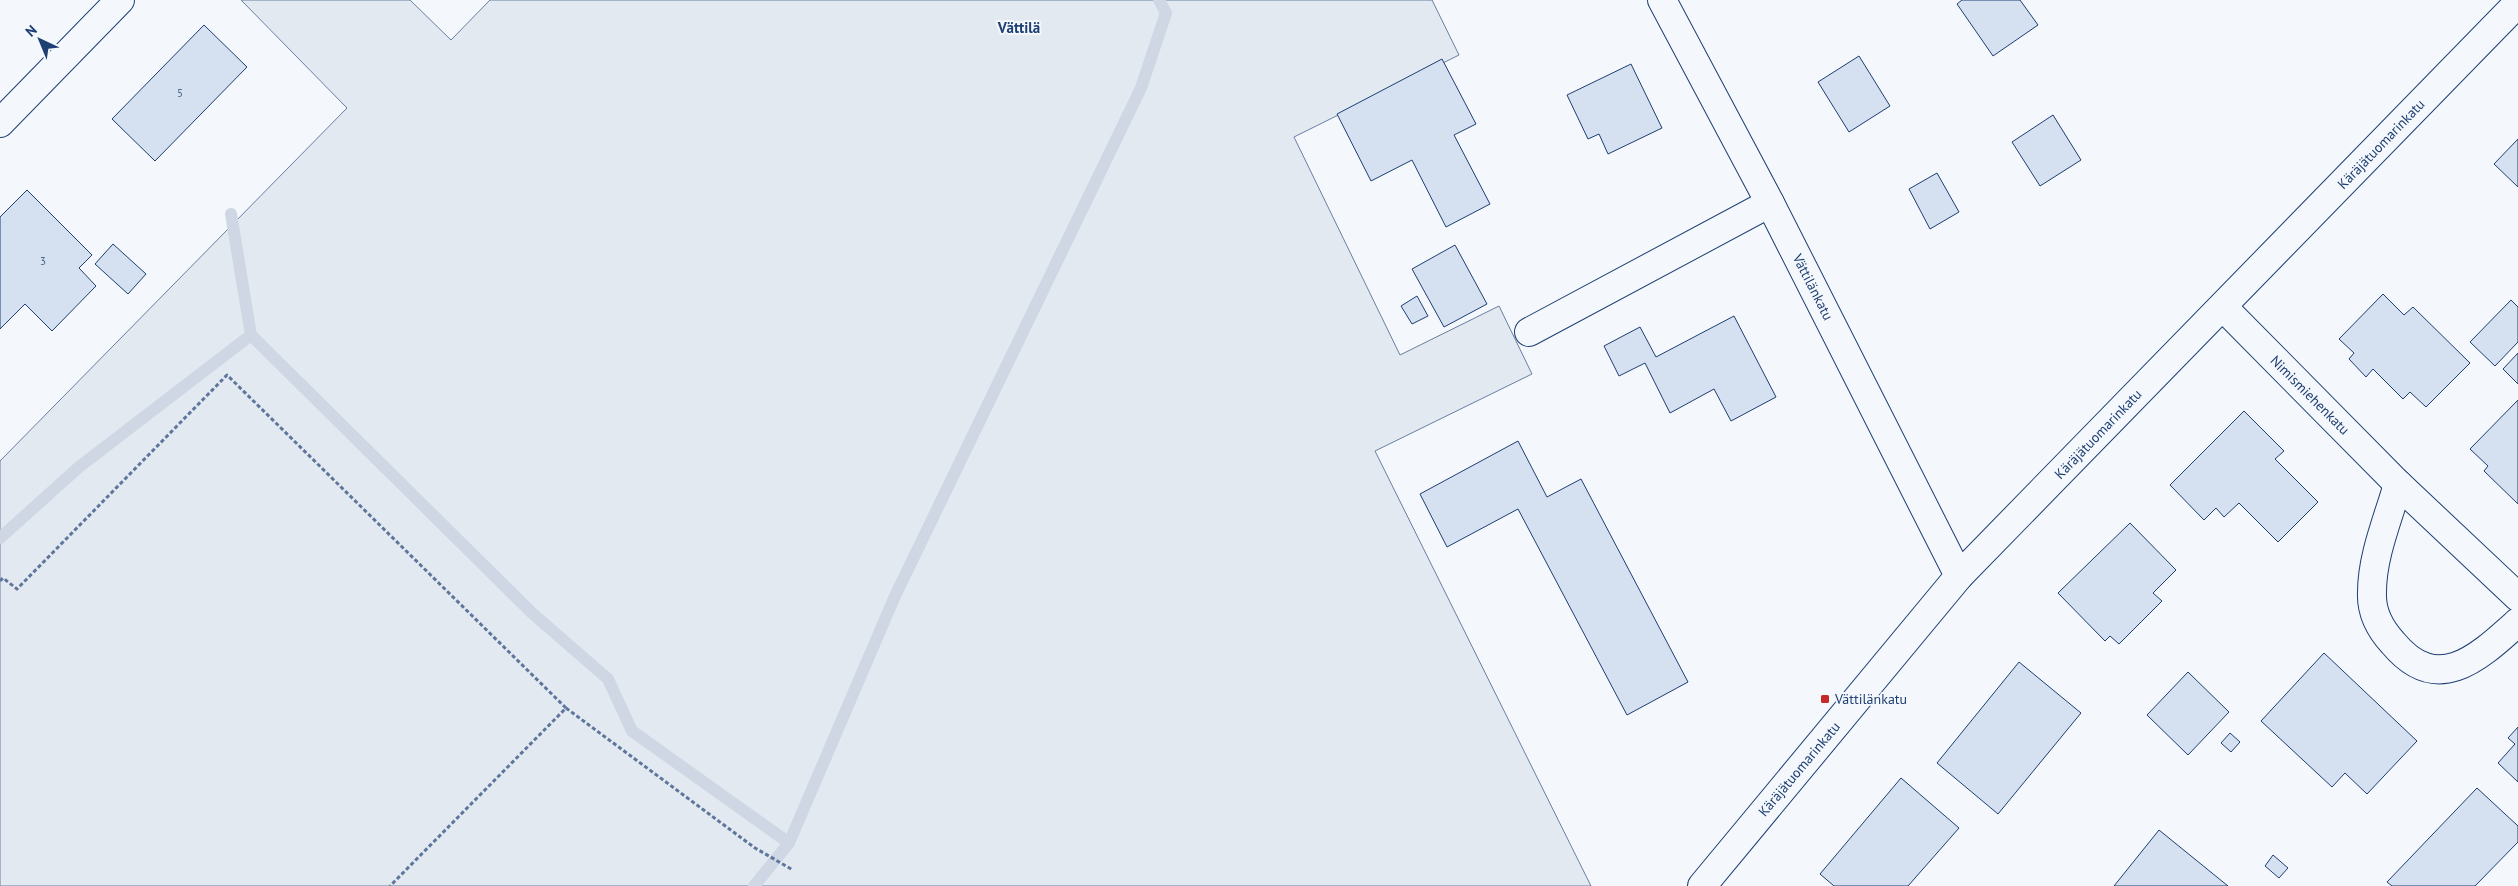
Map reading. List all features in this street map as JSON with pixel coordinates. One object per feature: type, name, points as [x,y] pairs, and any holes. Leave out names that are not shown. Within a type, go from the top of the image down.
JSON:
[{"type":"street","points":[[0,123],[120,0]]},
{"type":"street","name":"Vättilänkatu","points":[[1662,0],[1770,202],[1959,576]]},
{"type":"street","name":"Käräjätuomarinkatu","points":[[1702,886],[1959,576],[2518,3]]},
{"type":"street","points":[[1529,332],[1770,202]]},
{"type":"street","name":"Nimismiehenkatu","points":[[2223,307],[2398,484],[2518,597]]},
{"type":"street","points":[[2398,484],[2374,569],[2371,593],[2376,616],[2384,633],[2397,649],[2416,663],[2435,671],[2459,666],[2488,648],[2518,622]]},
{"type":"path","points":[[0,581],[3,578],[17,590],[227,375],[566,708],[761,852],[792,870]]},
{"type":"path","points":[[390,886],[566,708]]},
{"type":"shaded area","points":[[241,0],[410,0],[451,40],[490,0],[1432,0],[1459,55],[1294,137],[1400,355],[1499,306],[1532,374],[1375,451],[1591,886],[0,886],[0,461],[347,108]]},
{"type":"building","points":[[1962,0],[2020,0],[2038,25],[1993,56],[1957,4]]},
{"type":"building","points":[[204,25],[247,67],[155,161],[112,119]]},
{"type":"building","points":[[1859,56],[1890,106],[1849,132],[1818,82]]},
{"type":"building","points":[[1442,59],[1476,124],[1454,135],[1490,204],[1446,227],[1412,160],[1371,181],[1337,114]]},
{"type":"building","points":[[1631,64],[1662,128],[1608,154],[1599,134],[1588,139],[1567,95]]},
{"type":"building","points":[[2053,115],[2081,160],[2040,186],[2012,142]]},
{"type":"building","points":[[2518,139],[2518,187],[2494,164]]},
{"type":"building","points":[[1937,173],[1959,212],[1930,229],[1909,189]]},
{"type":"building","points":[[27,190],[92,255],[79,268],[96,286],[52,331],[25,304],[0,329],[0,217]]},
{"type":"building","points":[[113,244],[146,274],[128,294],[95,264]]},
{"type":"building","points":[[1455,245],[1487,304],[1444,327],[1412,269]]},
{"type":"building","points":[[2383,294],[2404,315],[2413,307],[2470,363],[2426,407],[2410,392],[2403,399],[2373,369],[2366,377],[2349,359],[2354,353],[2339,339]]},
{"type":"building","points":[[1417,296],[1428,316],[1412,324],[1401,306]]},
{"type":"building","points":[[2511,300],[2518,307],[2518,342],[2495,366],[2470,342]]},
{"type":"building","points":[[1734,316],[1776,397],[1731,421],[1714,389],[1670,413],[1645,363],[1619,376],[1604,346],[1640,327],[1656,357]]},
{"type":"building","points":[[2518,353],[2518,384],[2503,369]]},
{"type":"building","points":[[2518,400],[2518,504],[2484,471],[2488,466],[2470,449]]},
{"type":"building","points":[[2244,411],[2284,451],[2275,459],[2318,502],[2278,542],[2239,503],[2224,517],[2216,508],[2204,520],[2170,485]]},
{"type":"building","points":[[1518,441],[1547,497],[1581,479],[1688,682],[1627,715],[1518,509],[1447,547],[1420,494]]},
{"type":"building","points":[[2130,523],[2176,570],[2153,593],[2162,601],[2119,644],[2110,636],[2105,641],[2058,593]]},
{"type":"building","points":[[2324,653],[2417,741],[2367,794],[2345,773],[2332,787],[2261,721]]},
{"type":"building","points":[[2019,662],[2081,713],[1998,814],[1937,763]]},
{"type":"building","points":[[2188,672],[2229,712],[2188,755],[2147,715]]},
{"type":"building","points":[[2518,727],[2518,782],[2498,763],[2515,744],[2508,738]]},
{"type":"building","points":[[2230,733],[2240,742],[2231,752],[2221,743]]},
{"type":"building","points":[[1901,778],[1959,828],[1908,886],[1834,886],[1820,874]]},
{"type":"building","points":[[2477,788],[2518,826],[2518,842],[2475,886],[2392,886],[2387,882]]},
{"type":"building","points":[[2159,830],[2228,886],[2114,886]]},
{"type":"building","points":[[2273,855],[2288,868],[2279,878],[2265,866]]},
{"type":"waterway","points":[[754,886],[789,843],[895,596],[1141,88],[1166,13],[1159,0]]},
{"type":"waterway","points":[[231,214],[251,335],[532,613],[608,679],[632,731],[789,843]]},
{"type":"waterway","points":[[0,538],[79,467],[251,335]]},
{"type":"place","name":"Vättilänkatu","points":[[1825,699]]},
{"type":"district","name":"Vättilä","points":[[1019,28]]}]
